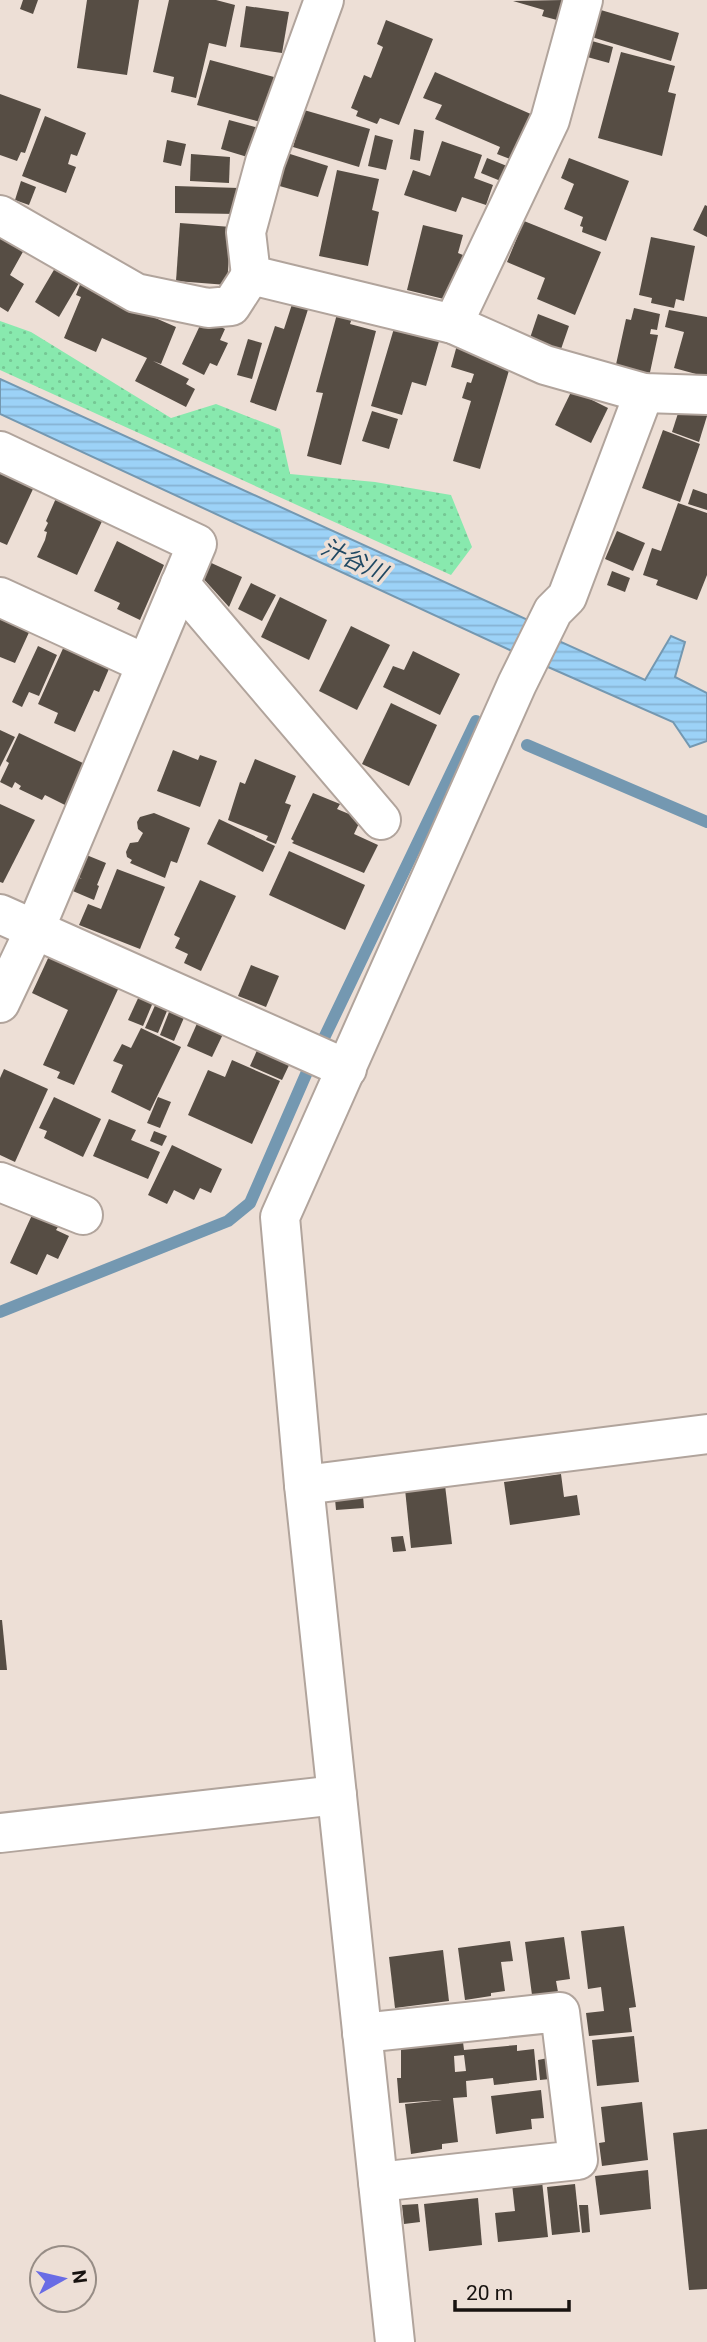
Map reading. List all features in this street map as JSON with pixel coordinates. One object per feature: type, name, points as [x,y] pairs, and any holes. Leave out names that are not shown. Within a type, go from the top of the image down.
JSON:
[{"type":"street","points":[[453,324],[550,120],[583,0]]},
{"type":"street","points":[[0,215],[136,293],[208,308],[232,306],[251,275],[246,232],[315,2]]},
{"type":"street","points":[[251,275],[453,324],[545,365],[644,393],[707,395]]},
{"type":"street","points":[[395,2342],[304,1485],[280,1217],[517,684],[552,611],[567,597],[644,393]]},
{"type":"street","points":[[0,450],[197,544],[35,929],[0,1003]]},
{"type":"street","points":[[180,584],[381,820]]},
{"type":"street","points":[[0,597],[146,664]]},
{"type":"street","points":[[0,914],[347,1069]]},
{"type":"street","points":[[0,1182],[83,1215]]},
{"type":"street","points":[[304,1485],[707,1434]]},
{"type":"street","points":[[0,1833],[337,1795]]},
{"type":"street","points":[[362,2033],[560,2012],[578,2160],[378,2182]]},
{"type":"green space","points":[[0,321],[31,332],[171,418],[216,404],[280,429],[290,474],[375,482],[451,495],[472,547],[451,575],[0,370]]},
{"type":"water","name":"汁谷川","points":[[0,379],[528,620],[552,638],[645,680],[671,636],[685,642],[675,677],[707,693],[707,741],[690,747],[673,722],[514,652],[0,414]]},
{"type":"building","points":[[23,0],[38,0],[33,14],[20,9]]},
{"type":"building","points":[[87,0],[139,0],[127,75],[77,68]]},
{"type":"building","points":[[169,0],[216,0],[235,5],[226,47],[209,43],[196,98],[171,92],[174,77],[153,72]]},
{"type":"building","points":[[563,0],[557,20],[542,16],[544,10],[513,1]]},
{"type":"building","points":[[246,6],[289,12],[282,53],[240,47]]},
{"type":"building","points":[[594,8],[679,33],[671,61],[585,35]]},
{"type":"building","points":[[386,20],[433,39],[399,125],[380,118],[377,124],[356,116],[358,111],[351,108],[364,75],[371,78],[383,47],[377,44]]},
{"type":"building","points":[[585,39],[613,47],[609,63],[580,55]]},
{"type":"building","points":[[621,52],[675,66],[668,92],[676,94],[662,156],[598,138]]},
{"type":"building","points":[[210,60],[274,77],[271,90],[274,91],[264,123],[197,105]]},
{"type":"building","points":[[435,72],[533,115],[513,160],[497,154],[500,147],[435,119],[442,105],[423,98]]},
{"type":"building","points":[[0,94],[41,109],[25,153],[21,152],[17,161],[0,155]]},
{"type":"building","points":[[304,110],[370,129],[359,167],[293,147]]},
{"type":"building","points":[[45,116],[86,133],[77,156],[71,154],[68,164],[76,167],[66,193],[22,176]]},
{"type":"building","points":[[229,120],[262,129],[254,159],[221,149]]},
{"type":"building","points":[[414,129],[424,131],[420,161],[410,159]]},
{"type":"building","points":[[375,135],[393,140],[386,170],[368,166]]},
{"type":"building","points":[[167,140],[186,144],[181,166],[163,162]]},
{"type":"building","points":[[442,141],[482,155],[474,178],[493,185],[486,205],[462,197],[456,212],[404,195],[413,170],[430,176]]},
{"type":"building","points":[[287,153],[328,166],[318,197],[276,185]]},
{"type":"building","points":[[191,154],[230,157],[229,183],[190,181]]},
{"type":"building","points":[[487,158],[514,169],[508,184],[481,173]]},
{"type":"building","points":[[569,158],[629,181],[606,241],[582,232],[583,227],[580,226],[583,217],[564,209],[574,184],[561,178]]},
{"type":"building","points":[[337,170],[379,179],[372,210],[379,212],[368,266],[319,256]]},
{"type":"building","points":[[21,181],[36,187],[29,205],[15,200]]},
{"type":"building","points":[[175,186],[239,188],[238,214],[175,213]]},
{"type":"building","points":[[705,205],[707,206],[707,237],[693,230]]},
{"type":"building","points":[[524,221],[601,252],[575,315],[537,299],[545,278],[507,262]]},
{"type":"building","points":[[180,223],[231,227],[227,285],[176,281]]},
{"type":"building","points":[[0,224],[29,241],[10,275],[24,284],[8,312],[0,307]]},
{"type":"building","points":[[423,225],[463,235],[458,253],[463,255],[452,301],[407,290]]},
{"type":"building","points":[[651,237],[695,246],[684,301],[676,299],[674,308],[651,303],[652,298],[639,295]]},
{"type":"building","points":[[58,263],[86,271],[59,317],[35,302]]},
{"type":"building","points":[[85,272],[157,307],[153,317],[176,327],[161,364],[153,361],[189,379],[186,384],[195,389],[186,407],[135,381],[147,358],[102,338],[96,352],[64,338],[81,297],[76,295]]},
{"type":"building","points":[[294,298],[310,303],[276,411],[250,402],[275,326],[284,329]]},
{"type":"building","points":[[634,308],[660,314],[657,330],[651,329],[650,334],[658,335],[649,377],[615,369],[626,319],[631,320]]},
{"type":"building","points":[[669,310],[707,317],[707,377],[674,368],[684,332],[665,327]]},
{"type":"building","points":[[337,314],[352,318],[350,324],[376,331],[341,465],[307,456],[323,393],[316,392]]},
{"type":"building","points":[[538,314],[569,326],[560,352],[529,341]]},
{"type":"building","points":[[203,319],[225,329],[220,340],[228,343],[217,366],[210,363],[204,375],[182,364]]},
{"type":"building","points":[[395,325],[440,338],[426,386],[412,382],[402,415],[371,406]]},
{"type":"building","points":[[248,339],[262,343],[252,379],[237,375]]},
{"type":"building","points":[[457,345],[510,367],[480,469],[453,461],[471,401],[462,398],[467,382],[471,383],[474,374],[451,367]]},
{"type":"building","points":[[572,390],[608,408],[591,443],[555,425]]},
{"type":"building","points":[[680,407],[707,416],[699,442],[672,432]]},
{"type":"building","points":[[372,411],[398,419],[389,449],[362,441]]},
{"type":"building","points":[[663,430],[700,444],[680,502],[642,488]]},
{"type":"building","points":[[0,472],[33,489],[7,545],[0,542]]},
{"type":"building","points":[[693,489],[707,494],[707,510],[688,504]]},
{"type":"building","points":[[57,496],[104,517],[77,575],[37,557],[47,532],[44,531],[48,523],[46,521]]},
{"type":"building","points":[[678,503],[707,513],[707,575],[697,600],[656,585],[658,580],[643,575],[652,548],[661,551]]},
{"type":"building","points":[[617,531],[645,543],[633,571],[605,559]]},
{"type":"building","points":[[117,541],[164,565],[140,620],[117,609],[120,603],[94,591]]},
{"type":"building","points":[[207,561],[242,577],[229,607],[200,575]]},
{"type":"building","points":[[612,571],[630,578],[625,592],[607,585]]},
{"type":"building","points":[[251,583],[276,595],[262,621],[238,609]]},
{"type":"building","points":[[280,597],[327,620],[309,660],[261,637]]},
{"type":"building","points":[[3,616],[31,628],[15,663],[0,657],[0,618]]},
{"type":"building","points":[[351,626],[390,645],[357,710],[319,691]]},
{"type":"building","points":[[65,644],[111,664],[99,692],[94,690],[75,732],[54,723],[58,713],[38,704]]},
{"type":"building","points":[[38,646],[57,655],[39,696],[29,692],[22,707],[12,702]]},
{"type":"building","points":[[413,651],[460,674],[440,715],[383,687],[393,666],[404,670]]},
{"type":"building","points":[[391,703],[437,725],[409,786],[362,764]]},
{"type":"building","points":[[0,730],[15,737],[0,767]]},
{"type":"building","points":[[19,733],[85,764],[65,805],[45,795],[42,800],[19,789],[21,786],[15,782],[12,788],[0,782]]},
{"type":"building","points":[[173,750],[198,760],[200,755],[217,761],[200,807],[157,791]]},
{"type":"building","points":[[255,759],[296,776],[285,803],[291,805],[276,844],[266,840],[268,836],[228,820],[240,782],[245,784]]},
{"type":"building","points":[[313,793],[340,804],[337,809],[361,819],[354,834],[378,845],[364,873],[292,843],[294,841],[291,839]]},
{"type":"building","points":[[0,804],[35,820],[3,883],[0,882]]},
{"type":"building","points":[[154,813],[190,828],[177,863],[171,861],[165,878],[130,863],[132,860],[127,857],[126,852],[130,843],[138,842],[143,833],[138,829],[137,822],[140,817]]},
{"type":"building","points":[[219,819],[275,846],[263,872],[207,844]]},
{"type":"building","points":[[289,851],[365,885],[345,930],[269,895]]},
{"type":"building","points":[[84,854],[106,863],[94,900],[68,889],[74,876],[82,879],[75,875]]},
{"type":"building","points":[[117,869],[165,887],[140,949],[79,925],[88,904],[101,909]]},
{"type":"building","points":[[200,880],[236,896],[201,971],[184,963],[188,954],[175,948],[180,938],[174,935]]},
{"type":"building","points":[[50,954],[120,985],[74,1085],[57,1078],[60,1072],[43,1065],[68,1010],[32,993]]},
{"type":"building","points":[[251,965],[279,976],[266,1007],[238,996]]},
{"type":"building","points":[[140,994],[154,1000],[143,1026],[128,1020]]},
{"type":"building","points":[[157,1001],[169,1006],[158,1033],[145,1028]]},
{"type":"building","points":[[171,1007],[186,1013],[174,1041],[160,1035]]},
{"type":"building","points":[[199,1019],[225,1030],[212,1057],[187,1046]]},
{"type":"building","points":[[141,1028],[181,1047],[150,1111],[111,1092],[123,1065],[113,1061],[122,1044],[131,1048]]},
{"type":"building","points":[[259,1046],[291,1061],[282,1080],[250,1066]]},
{"type":"building","points":[[232,1060],[280,1081],[252,1144],[188,1115],[208,1070],[225,1077]]},
{"type":"building","points":[[4,1069],[48,1089],[15,1162],[0,1155],[0,1078]]},
{"type":"building","points":[[54,1097],[101,1119],[83,1157],[44,1138],[47,1131],[39,1128]]},
{"type":"building","points":[[158,1097],[171,1102],[160,1128],[147,1123]]},
{"type":"building","points":[[109,1119],[136,1130],[131,1140],[160,1152],[148,1179],[93,1156]]},
{"type":"building","points":[[154,1131],[167,1136],[162,1146],[150,1141]]},
{"type":"building","points":[[172,1145],[222,1169],[211,1193],[200,1188],[194,1200],[174,1190],[167,1204],[148,1195]]},
{"type":"building","points":[[32,1215],[58,1227],[56,1230],[69,1236],[58,1259],[47,1254],[37,1275],[10,1263]]},
{"type":"building","points":[[561,1474],[564,1497],[577,1495],[580,1515],[510,1525],[504,1482]]},
{"type":"building","points":[[445,1485],[452,1544],[411,1548],[405,1489]]},
{"type":"building","points":[[363,1496],[364,1508],[336,1510],[335,1499]]},
{"type":"building","points":[[403,1536],[406,1551],[393,1552],[391,1537]]},
{"type":"building","points":[[2,1620],[7,1670],[0,1670]]},
{"type":"building","points":[[624,1926],[636,2007],[629,2008],[632,2032],[589,2036],[586,2013],[604,2011],[601,1987],[588,1989],[581,1931]]},
{"type":"building","points":[[564,1937],[570,1979],[556,1981],[558,1992],[532,1995],[525,1942]]},
{"type":"building","points":[[510,1941],[513,1961],[501,1962],[505,1991],[465,2000],[458,1948]]},
{"type":"building","points":[[443,1950],[449,2001],[395,2008],[389,1957]]},
{"type":"building","points":[[634,2036],[639,2082],[597,2086],[592,2040]]},
{"type":"building","points":[[463,2042],[464,2050],[517,2045],[517,2051],[534,2049],[537,2080],[494,2085],[493,2078],[466,2081],[467,2097],[453,2098],[458,2142],[442,2144],[442,2149],[411,2154],[405,2104],[442,2100],[399,2103],[397,2078],[401,2078],[401,2047]],"holes":[[[464,2055],[466,2071],[455,2072],[454,2056]]]},
{"type":"building","points":[[548,2058],[550,2079],[540,2080],[538,2060]]},
{"type":"building","points":[[541,2090],[544,2118],[531,2119],[532,2129],[496,2134],[491,2096]]},
{"type":"building","points":[[642,2102],[648,2160],[602,2166],[599,2143],[605,2142],[601,2107]]},
{"type":"building","points":[[707,2129],[707,2289],[689,2290],[673,2133]]},
{"type":"building","points":[[648,2170],[651,2209],[600,2215],[595,2176]]},
{"type":"building","points":[[542,2181],[548,2237],[498,2242],[495,2213],[515,2211],[512,2184]]},
{"type":"building","points":[[575,2184],[580,2232],[552,2235],[547,2187]]},
{"type":"building","points":[[478,2198],[482,2245],[429,2251],[424,2204]]},
{"type":"building","points":[[418,2204],[420,2222],[404,2224],[402,2205]]},
{"type":"building","points":[[579,2205],[588,2205],[590,2232],[582,2233]]},
{"type":"waterway","points":[[324,1038],[476,721]]},
{"type":"waterway","points":[[527,745],[707,822]]},
{"type":"waterway","points":[[0,1312],[228,1221],[250,1203],[307,1072]]}]
